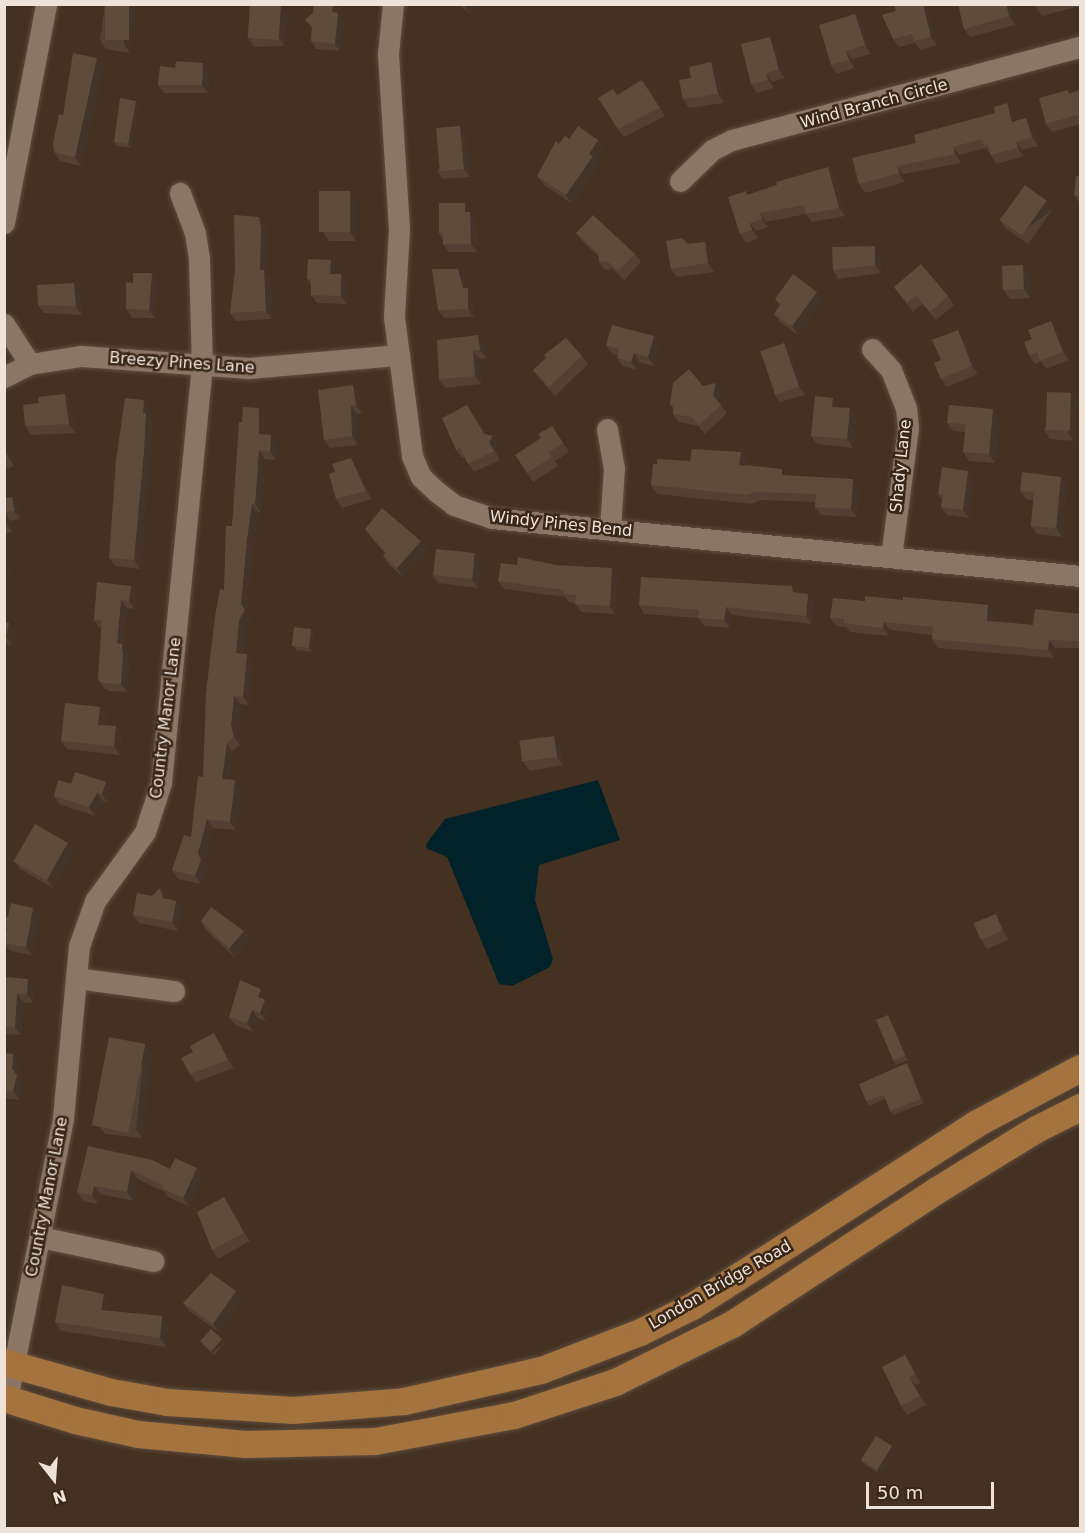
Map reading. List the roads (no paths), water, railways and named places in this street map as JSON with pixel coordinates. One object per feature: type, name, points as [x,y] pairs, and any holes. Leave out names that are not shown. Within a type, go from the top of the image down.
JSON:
[{"type":"main road","name":"London Bridge Road","points":[[9,1363],[111,1392],[167,1402],[293,1410],[404,1401],[541,1370],[640,1332],[692,1306],[975,1124],[1080,1068]]},
{"type":"main road","points":[[6,1399],[75,1420],[138,1434],[246,1444],[375,1441],[514,1415],[615,1382],[732,1324],[935,1191],[1036,1129],[1080,1107]]},
{"type":"street","points":[[4,223],[46,4]]},
{"type":"street","name":"Windy Pines Bend","points":[[393,4],[388,54],[399,229],[393,296],[412,456],[421,477],[437,492],[462,508],[492,518],[1080,576]]},
{"type":"street","name":"Wind Branch Circle","points":[[680,181],[712,150],[732,140],[1080,47]]},
{"type":"street","name":"Country Manor Lane","points":[[6,1399],[9,1363],[40,1237],[63,1118],[79,946],[95,901],[145,832],[161,783],[202,367],[199,258],[195,232],[180,193]]},
{"type":"street","points":[[4,324],[30,364]]},
{"type":"street","name":"Shady Lane","points":[[872,349],[891,370],[906,408],[908,428],[891,557]]},
{"type":"street","name":"Breezy Pines Lane","points":[[4,377],[30,364],[81,356],[202,367],[297,367],[399,356]]},
{"type":"street","points":[[607,429],[614,468],[610,529]]},
{"type":"street","points":[[76,978],[174,991]]},
{"type":"street","points":[[40,1237],[153,1262]]},
{"type":"water","points":[[598,780],[620,840],[539,865],[535,900],[553,959],[550,967],[512,986],[499,984],[447,857],[426,848],[427,843],[445,819]]}]
